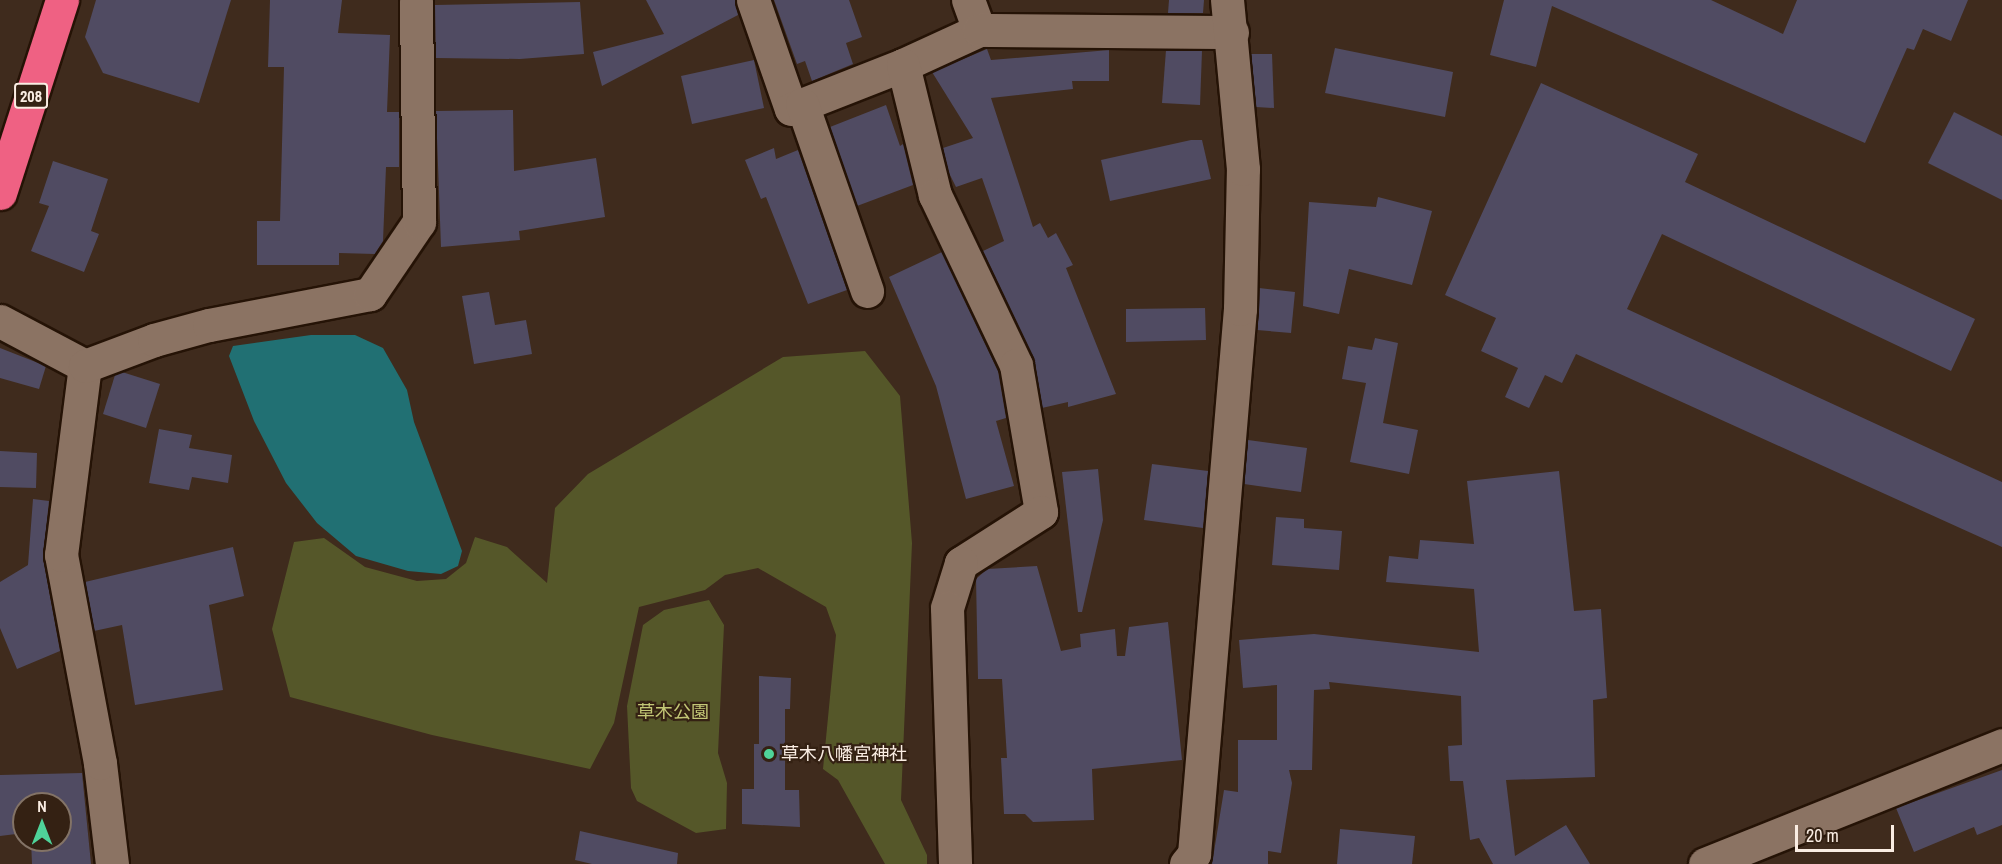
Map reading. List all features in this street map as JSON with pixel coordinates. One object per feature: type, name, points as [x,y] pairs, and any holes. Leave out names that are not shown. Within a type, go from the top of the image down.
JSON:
[{"type":"highway","name":"208","points":[[0,193],[62,0]]},
{"type":"street","points":[[0,321],[85,366],[154,340],[209,325],[370,294],[419,222],[416,0]]},
{"type":"street","points":[[753,0],[791,109],[903,65],[974,15],[1232,32]]},
{"type":"street","points":[[1186,864],[1194,854],[1240,309],[1243,169],[1232,32],[1227,0]]},
{"type":"street","points":[[903,65],[935,195],[1016,365],[1041,512],[961,563],[947,609],[956,864]]},
{"type":"street","points":[[802,104],[867,291]]},
{"type":"street","points":[[85,366],[61,555],[100,763],[112,864]]},
{"type":"street","points":[[1705,864],[2002,745]]},
{"type":"green space","points":[[865,351],[900,396],[912,543],[901,800],[927,855],[927,864],[885,864],[838,780],[823,769],[836,635],[826,607],[758,568],[725,575],[705,590],[639,607],[614,723],[590,769],[432,735],[290,697],[272,629],[294,542],[324,538],[365,567],[417,581],[446,579],[466,563],[475,537],[507,547],[547,583],[555,508],[588,474],[783,357]]},
{"type":"green space","name":"草木公園","points":[[709,600],[724,625],[718,753],[727,783],[726,829],[696,833],[637,801],[631,788],[627,706],[643,625],[664,610]]},
{"type":"water","points":[[311,335],[355,335],[383,348],[407,390],[414,422],[462,551],[458,566],[441,574],[408,571],[356,556],[317,523],[286,483],[254,421],[229,356],[233,346]]},
{"type":"building","points":[[96,0],[231,0],[199,103],[103,73],[85,37]]},
{"type":"building","points":[[270,0],[342,0],[338,33],[390,35],[387,112],[399,112],[399,167],[386,167],[383,241],[375,254],[339,253],[339,265],[257,265],[257,221],[280,221],[284,67],[268,67]]},
{"type":"building","points":[[646,0],[735,0],[738,15],[602,86],[593,52],[664,34]]},
{"type":"building","points":[[774,0],[849,0],[862,37],[846,43],[853,64],[812,81],[805,61],[797,64]]},
{"type":"building","points":[[1169,0],[1204,0],[1203,13],[1168,13]]},
{"type":"building","points":[[1504,0],[1711,0],[1783,34],[1797,0],[1968,0],[1951,41],[1923,29],[1914,50],[1907,48],[1865,143],[1552,6],[1536,67],[1490,55]]},
{"type":"building","points":[[580,2],[584,54],[520,59],[436,58],[435,5]]},
{"type":"building","points":[[1335,48],[1453,72],[1445,117],[1325,93]]},
{"type":"building","points":[[987,49],[991,60],[1109,50],[1109,81],[1072,81],[1073,89],[991,98],[1033,227],[1040,223],[1048,238],[1056,233],[1073,265],[1066,268],[1116,394],[1068,407],[1068,402],[1042,408],[1033,357],[983,251],[1004,241],[982,178],[956,187],[948,171],[943,148],[973,138],[932,72]]},
{"type":"building","points":[[1166,50],[1202,51],[1200,105],[1162,103]]},
{"type":"building","points":[[1251,54],[1272,54],[1274,108],[1256,107]]},
{"type":"building","points":[[754,60],[764,108],[692,124],[681,76]]},
{"type":"building","points":[[1541,83],[1698,154],[1685,182],[1975,319],[1951,371],[1662,234],[1627,309],[2002,482],[2002,547],[1576,354],[1562,383],[1545,375],[1529,408],[1505,397],[1518,368],[1481,351],[1496,318],[1445,295]]},
{"type":"building","points":[[886,105],[900,146],[903,144],[913,185],[857,206],[830,127]]},
{"type":"building","points":[[513,110],[514,171],[596,158],[605,217],[519,231],[520,240],[441,247],[436,111]]},
{"type":"building","points":[[1954,112],[2002,136],[2002,200],[1928,163]]},
{"type":"building","points":[[1191,140],[1202,140],[1211,179],[1110,201],[1101,160]]},
{"type":"building","points":[[774,148],[776,159],[798,150],[847,290],[808,304],[766,197],[761,199],[745,160]]},
{"type":"building","points":[[53,161],[108,179],[91,231],[99,234],[84,272],[31,251],[49,206],[39,203]]},
{"type":"building","points":[[1378,197],[1432,211],[1412,285],[1349,269],[1339,314],[1303,306],[1309,202],[1376,207]]},
{"type":"building","points":[[942,252],[998,371],[1006,418],[996,421],[1014,486],[966,499],[936,386],[889,277]]},
{"type":"building","points":[[1259,288],[1295,292],[1291,333],[1257,330]]},
{"type":"building","points":[[489,292],[495,325],[526,320],[532,354],[474,364],[462,296]]},
{"type":"building","points":[[1205,308],[1206,340],[1126,342],[1126,309]]},
{"type":"building","points":[[1375,338],[1398,343],[1383,423],[1418,430],[1409,474],[1350,462],[1366,383],[1342,379],[1348,346],[1372,350]]},
{"type":"building","points":[[0,348],[46,366],[39,389],[0,378]]},
{"type":"building","points":[[122,372],[160,384],[146,428],[103,414],[115,375]]},
{"type":"building","points":[[159,429],[192,435],[189,448],[232,455],[228,483],[192,477],[189,490],[149,483]]},
{"type":"building","points":[[1248,440],[1307,448],[1301,492],[1244,484]]},
{"type":"building","points":[[0,451],[37,453],[36,488],[0,487]]},
{"type":"building","points":[[1152,464],[1208,471],[1203,528],[1144,520]]},
{"type":"building","points":[[1098,469],[1103,520],[1082,612],[1078,612],[1062,472]]},
{"type":"building","points":[[1559,471],[1574,611],[1601,609],[1607,698],[1593,700],[1595,777],[1506,780],[1515,856],[1566,825],[1590,864],[1493,864],[1479,838],[1470,840],[1463,781],[1450,781],[1448,746],[1462,745],[1461,696],[1329,682],[1330,689],[1314,690],[1312,770],[1289,770],[1292,783],[1281,853],[1268,851],[1268,864],[1212,864],[1224,790],[1238,792],[1238,740],[1277,740],[1277,685],[1243,688],[1239,640],[1314,634],[1479,652],[1474,589],[1386,582],[1389,556],[1418,559],[1420,540],[1474,544],[1467,481]]},
{"type":"building","points":[[33,499],[49,501],[43,558],[60,651],[17,669],[0,628],[0,582],[28,565]]},
{"type":"building","points":[[1276,517],[1304,519],[1304,528],[1342,531],[1339,570],[1272,565]]},
{"type":"building","points":[[233,547],[244,596],[209,605],[223,690],[135,705],[122,625],[94,631],[85,582]]},
{"type":"building","points":[[1037,566],[1061,651],[1081,647],[1080,634],[1115,629],[1117,656],[1125,656],[1129,627],[1168,622],[1182,760],[1092,769],[1094,820],[1033,822],[1025,814],[1004,814],[1001,758],[1007,758],[1002,679],[978,679],[976,579],[987,569]]},
{"type":"building","name":"草木八幡宮神社","points":[[759,676],[791,678],[790,709],[785,709],[785,790],[799,790],[800,827],[742,824],[742,789],[754,789],[754,744],[759,744]]},
{"type":"building","points":[[2002,770],[2002,825],[1977,835],[1974,827],[1914,852],[1896,808]]},
{"type":"building","points":[[82,773],[91,864],[32,864],[32,852],[72,852],[72,792],[12,792],[12,834],[0,836],[0,775]]},
{"type":"building","points":[[1340,829],[1415,836],[1412,864],[1337,864]]},
{"type":"building","points":[[580,831],[678,853],[677,864],[592,864],[575,860]]},
{"type":"place","name":"草木八幡宮神社","points":[[769,754]]}]
